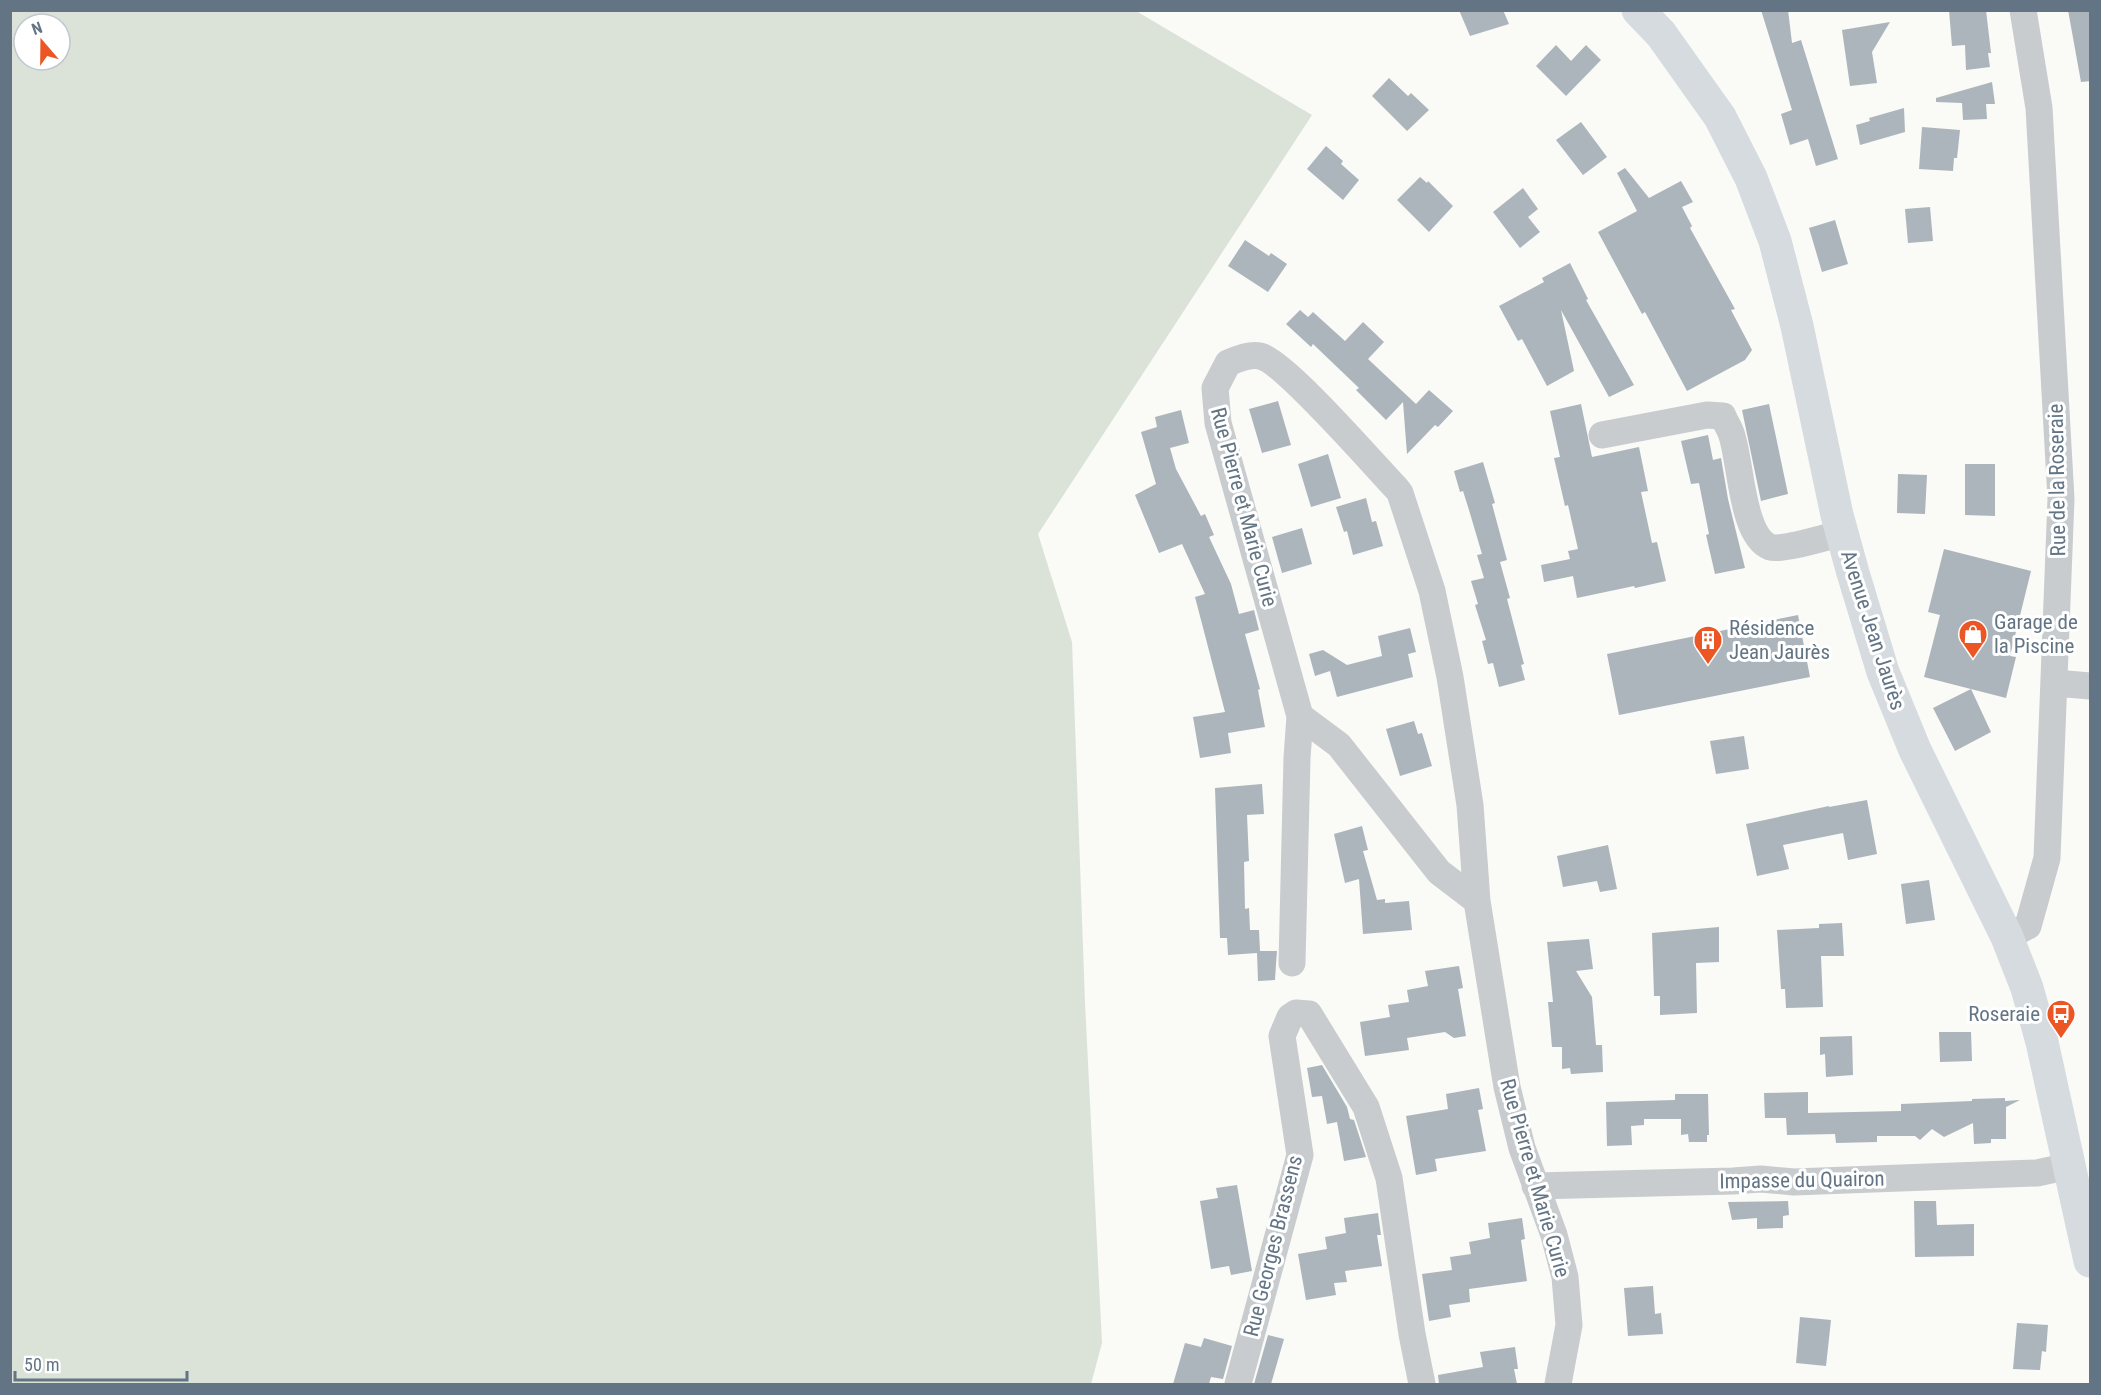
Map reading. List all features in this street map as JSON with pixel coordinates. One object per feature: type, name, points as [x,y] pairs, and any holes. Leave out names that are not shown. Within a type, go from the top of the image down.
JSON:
[{"type":"main road","name":"Avenue Jean Jaurès","points":[[1638,10],[1661,34],[1720,117],[1751,178],[1775,241],[1797,326],[1852,573],[1882,672],[1915,750],[2007,937],[2027,988],[2042,1042],[2091,1261]]},
{"type":"street","name":"Rue de la Roseraie","points":[[2007,937],[2028,926],[2047,858],[2061,499],[2040,108],[2023,10]]},
{"type":"street","name":"Rue Pierre et Marie Curie","points":[[1292,963],[1300,716],[1218,423],[1215,388],[1228,363],[1244,357],[1261,356],[1289,375],[1400,493],[1432,591],[1450,677],[1470,805],[1477,901],[1507,1087],[1522,1148],[1534,1186],[1554,1235],[1565,1277],[1569,1326],[1558,1384]]},
{"type":"street","points":[[1602,435],[1707,415],[1723,416],[1731,433],[1750,525],[1761,539],[1776,530],[1840,524]]},
{"type":"street","points":[[2055,683],[2091,686]]},
{"type":"street","points":[[1300,716],[1339,745],[1439,872],[1477,901]]},
{"type":"street","name":"Rue Georges Brassens","points":[[1238,1384],[1300,1155],[1282,1036],[1290,1017],[1296,1013],[1309,1014],[1366,1107],[1389,1178],[1412,1334],[1422,1384]]},
{"type":"street","name":"Impasse du Quairon","points":[[1534,1186],[1761,1179],[1794,1182],[2037,1173],[2069,1166]]},
{"type":"shaded area","points":[[10,11],[1136,11],[1312,115],[1038,534],[1072,642],[1085,1003],[1102,1343],[1091,1384],[11,1384]]},
{"type":"building","points":[[1459,10],[1503,10],[1509,24],[1470,36]]},
{"type":"building","points":[[1761,10],[1788,10],[1792,43],[1801,40],[1838,159],[1816,166],[1808,139],[1790,145],[1781,114],[1792,110]]},
{"type":"building","points":[[1949,10],[1986,10],[1991,53],[1988,53],[1990,67],[1966,70],[1965,45],[1952,46]]},
{"type":"building","points":[[2068,10],[2091,10],[2091,81],[2081,82]]},
{"type":"building","points":[[1890,22],[1872,52],[1877,83],[1850,86],[1842,30]]},
{"type":"building","points":[[1556,45],[1571,61],[1586,45],[1601,60],[1566,96],[1536,66]]},
{"type":"building","points":[[1389,78],[1408,96],[1411,93],[1429,110],[1407,131],[1372,96]]},
{"type":"building","points":[[1992,82],[1995,104],[1986,104],[1987,119],[1963,120],[1962,103],[1936,102],[1936,98]]},
{"type":"building","points":[[1904,108],[1905,132],[1860,145],[1856,125],[1870,121],[1869,118]]},
{"type":"building","points":[[1581,122],[1607,157],[1583,175],[1556,140]]},
{"type":"building","points":[[1922,127],[1960,130],[1953,171],[1919,169]]},
{"type":"building","points":[[1326,146],[1359,180],[1343,200],[1307,169]]},
{"type":"building","points":[[1625,168],[1649,198],[1681,181],[1693,202],[1682,207],[1692,226],[1690,228],[1735,309],[1731,310],[1752,350],[1745,360],[1687,391],[1645,312],[1642,314],[1598,232],[1637,211],[1617,173]]},
{"type":"building","points":[[1420,177],[1427,183],[1428,181],[1453,206],[1429,232],[1397,200]]},
{"type":"building","points":[[1523,188],[1538,209],[1528,217],[1540,232],[1520,248],[1493,212]]},
{"type":"building","points":[[1930,207],[1933,241],[1908,243],[1905,209]]},
{"type":"building","points":[[1835,220],[1848,264],[1822,272],[1809,228]]},
{"type":"building","points":[[1245,240],[1269,256],[1271,253],[1287,264],[1268,292],[1228,266]]},
{"type":"building","points":[[1570,263],[1588,299],[1586,300],[1634,385],[1609,397],[1561,310],[1574,371],[1547,386],[1522,339],[1518,341],[1499,306],[1544,282],[1542,278]]},
{"type":"building","points":[[1300,310],[1308,317],[1313,312],[1345,341],[1363,322],[1384,342],[1368,359],[1416,404],[1429,390],[1453,411],[1438,427],[1435,425],[1407,454],[1403,402],[1386,420],[1356,390],[1359,388],[1313,344],[1311,347],[1286,324]]},
{"type":"building","points":[[1278,401],[1291,445],[1262,453],[1249,409]]},
{"type":"building","points":[[1581,404],[1592,457],[1639,447],[1648,491],[1641,492],[1652,543],[1657,542],[1666,581],[1577,598],[1573,576],[1544,582],[1541,565],[1570,559],[1568,551],[1578,549],[1554,458],[1560,457],[1550,411]]},
{"type":"building","points":[[1769,404],[1788,494],[1761,501],[1742,410]]},
{"type":"building","points":[[1181,410],[1189,443],[1170,448],[1176,469],[1201,516],[1205,514],[1214,535],[1209,537],[1231,584],[1239,614],[1254,610],[1259,630],[1245,634],[1260,689],[1258,690],[1265,727],[1228,733],[1231,753],[1200,758],[1193,717],[1225,712],[1195,597],[1205,594],[1182,544],[1159,553],[1135,495],[1156,484],[1141,432],[1157,427],[1155,417]]},
{"type":"building","points":[[1708,435],[1713,460],[1721,458],[1728,499],[1745,568],[1715,574],[1706,535],[1709,534],[1699,483],[1691,484],[1681,441]]},
{"type":"building","points":[[1328,454],[1341,498],[1311,507],[1298,464]]},
{"type":"building","points":[[1483,462],[1495,503],[1492,504],[1507,560],[1500,562],[1524,664],[1521,665],[1525,680],[1499,687],[1493,663],[1488,664],[1482,641],[1486,640],[1475,605],[1478,604],[1471,581],[1484,578],[1477,555],[1482,554],[1463,491],[1460,492],[1454,471]]},
{"type":"building","points":[[1965,464],[1995,464],[1995,516],[1965,515]]},
{"type":"building","points":[[1898,474],[1927,475],[1925,514],[1897,513]]},
{"type":"building","points":[[1366,498],[1372,522],[1376,521],[1383,546],[1353,555],[1347,531],[1344,532],[1336,507]]},
{"type":"building","points":[[1302,528],[1312,564],[1282,573],[1272,537]]},
{"type":"building","points":[[1944,549],[2031,571],[2010,656],[2016,657],[2006,698],[1924,677],[1940,615],[1928,612]]},
{"type":"building","name":"Résidence Jean Jaurès","points":[[1798,615],[1810,677],[1619,715],[1607,654]]},
{"type":"building","points":[[1410,628],[1416,652],[1408,654],[1413,677],[1337,697],[1330,671],[1315,676],[1309,654],[1323,650],[1347,665],[1382,656],[1378,636]]},
{"type":"building","points":[[1971,689],[1991,732],[1955,751],[1933,708]]},
{"type":"building","points":[[1414,721],[1418,734],[1422,733],[1432,766],[1400,776],[1386,729]]},
{"type":"building","points":[[1744,736],[1749,769],[1716,774],[1710,741]]},
{"type":"building","points":[[1262,784],[1264,814],[1247,815],[1249,861],[1244,862],[1245,909],[1249,908],[1250,930],[1259,930],[1260,951],[1277,951],[1275,980],[1258,981],[1257,953],[1228,955],[1227,938],[1220,938],[1215,788]]},
{"type":"building","points":[[1867,800],[1877,854],[1848,860],[1843,833],[1783,845],[1789,869],[1757,876],[1746,824]]},
{"type":"building","points":[[1362,826],[1368,850],[1363,851],[1377,900],[1385,899],[1385,903],[1409,901],[1412,930],[1363,934],[1359,879],[1345,883],[1334,834]]},
{"type":"building","points":[[1608,845],[1617,889],[1600,892],[1597,881],[1563,887],[1557,856]]},
{"type":"building","points":[[1929,880],[1935,920],[1906,924],[1901,884]]},
{"type":"building","points":[[1842,923],[1844,956],[1821,956],[1823,1007],[1786,1008],[1785,989],[1781,989],[1777,930],[1819,928],[1819,924]]},
{"type":"building","points":[[1719,927],[1719,962],[1696,963],[1697,1013],[1660,1015],[1660,996],[1654,996],[1652,933]]},
{"type":"building","points":[[1589,939],[1593,969],[1576,971],[1592,997],[1596,1045],[1602,1045],[1603,1072],[1571,1074],[1570,1068],[1562,1069],[1562,1047],[1552,1047],[1548,1002],[1553,1002],[1547,942]]},
{"type":"building","points":[[1459,966],[1463,988],[1458,989],[1466,1036],[1454,1038],[1445,1032],[1407,1038],[1409,1050],[1365,1056],[1360,1022],[1390,1017],[1388,1005],[1409,1002],[1407,990],[1428,986],[1425,971]]},
{"type":"building","points":[[1939,1032],[1971,1032],[1972,1061],[1940,1062]]},
{"type":"building","points":[[1852,1036],[1853,1075],[1826,1077],[1825,1054],[1820,1055],[1820,1037]]},
{"type":"building","points":[[1322,1065],[1347,1107],[1350,1119],[1354,1120],[1366,1157],[1344,1161],[1337,1122],[1327,1124],[1322,1096],[1312,1097],[1307,1068]]},
{"type":"building","points":[[1479,1088],[1483,1109],[1478,1110],[1486,1151],[1435,1159],[1437,1171],[1416,1175],[1406,1116],[1448,1109],[1446,1094]]},
{"type":"building","points":[[1808,1092],[1808,1113],[1901,1111],[1901,1104],[1972,1101],[1972,1099],[2020,1100],[2006,1107],[2006,1139],[1991,1139],[1991,1143],[1974,1144],[1973,1123],[1944,1137],[1932,1129],[1920,1140],[1915,1136],[1877,1136],[1877,1142],[1836,1143],[1835,1134],[1787,1135],[1786,1118],[1765,1118],[1764,1093]]},
{"type":"building","points":[[1675,1094],[1708,1094],[1709,1135],[1707,1135],[1707,1142],[1689,1142],[1688,1134],[1681,1135],[1681,1119],[1644,1119],[1644,1125],[1631,1126],[1632,1145],[1607,1146],[1606,1102],[1675,1100]]},
{"type":"building","points":[[1237,1185],[1252,1271],[1231,1275],[1229,1266],[1211,1269],[1200,1201],[1218,1198],[1216,1188]]},
{"type":"building","points":[[1788,1201],[1789,1215],[1783,1216],[1783,1228],[1757,1229],[1757,1218],[1732,1220],[1728,1202]]},
{"type":"building","points":[[1914,1201],[1936,1201],[1937,1225],[1974,1224],[1974,1256],[1915,1257]]},
{"type":"building","points":[[1378,1213],[1381,1235],[1377,1235],[1382,1266],[1345,1271],[1347,1282],[1334,1283],[1336,1295],[1306,1300],[1298,1254],[1327,1249],[1325,1237],[1346,1233],[1344,1218]]},
{"type":"building","points":[[1522,1218],[1525,1239],[1521,1240],[1527,1281],[1469,1289],[1470,1302],[1449,1305],[1451,1317],[1429,1321],[1422,1274],[1452,1270],[1450,1257],[1471,1254],[1469,1242],[1490,1238],[1488,1223]]},
{"type":"building","points":[[1653,1286],[1655,1314],[1661,1313],[1663,1334],[1628,1336],[1624,1288]]},
{"type":"building","points":[[1800,1317],[1831,1320],[1826,1366],[1796,1363]]},
{"type":"building","points":[[2017,1323],[2048,1325],[2046,1352],[2042,1351],[2040,1370],[2013,1369]]},
{"type":"building","points":[[1268,1335],[1284,1339],[1271,1384],[1254,1384]]},
{"type":"building","points":[[1204,1338],[1232,1346],[1223,1379],[1211,1377],[1209,1384],[1173,1384],[1185,1343],[1201,1347]]},
{"type":"building","points":[[1515,1347],[1518,1369],[1514,1369],[1517,1384],[1439,1384],[1438,1375],[1483,1367],[1480,1352]]},
{"type":"place","name":"Garage de la Piscine","points":[[1973,660]]},
{"type":"place","name":"Résidence Jean Jaurès","points":[[1708,666]]},
{"type":"place","name":"Roseraie","points":[[2061,1040]]}]
